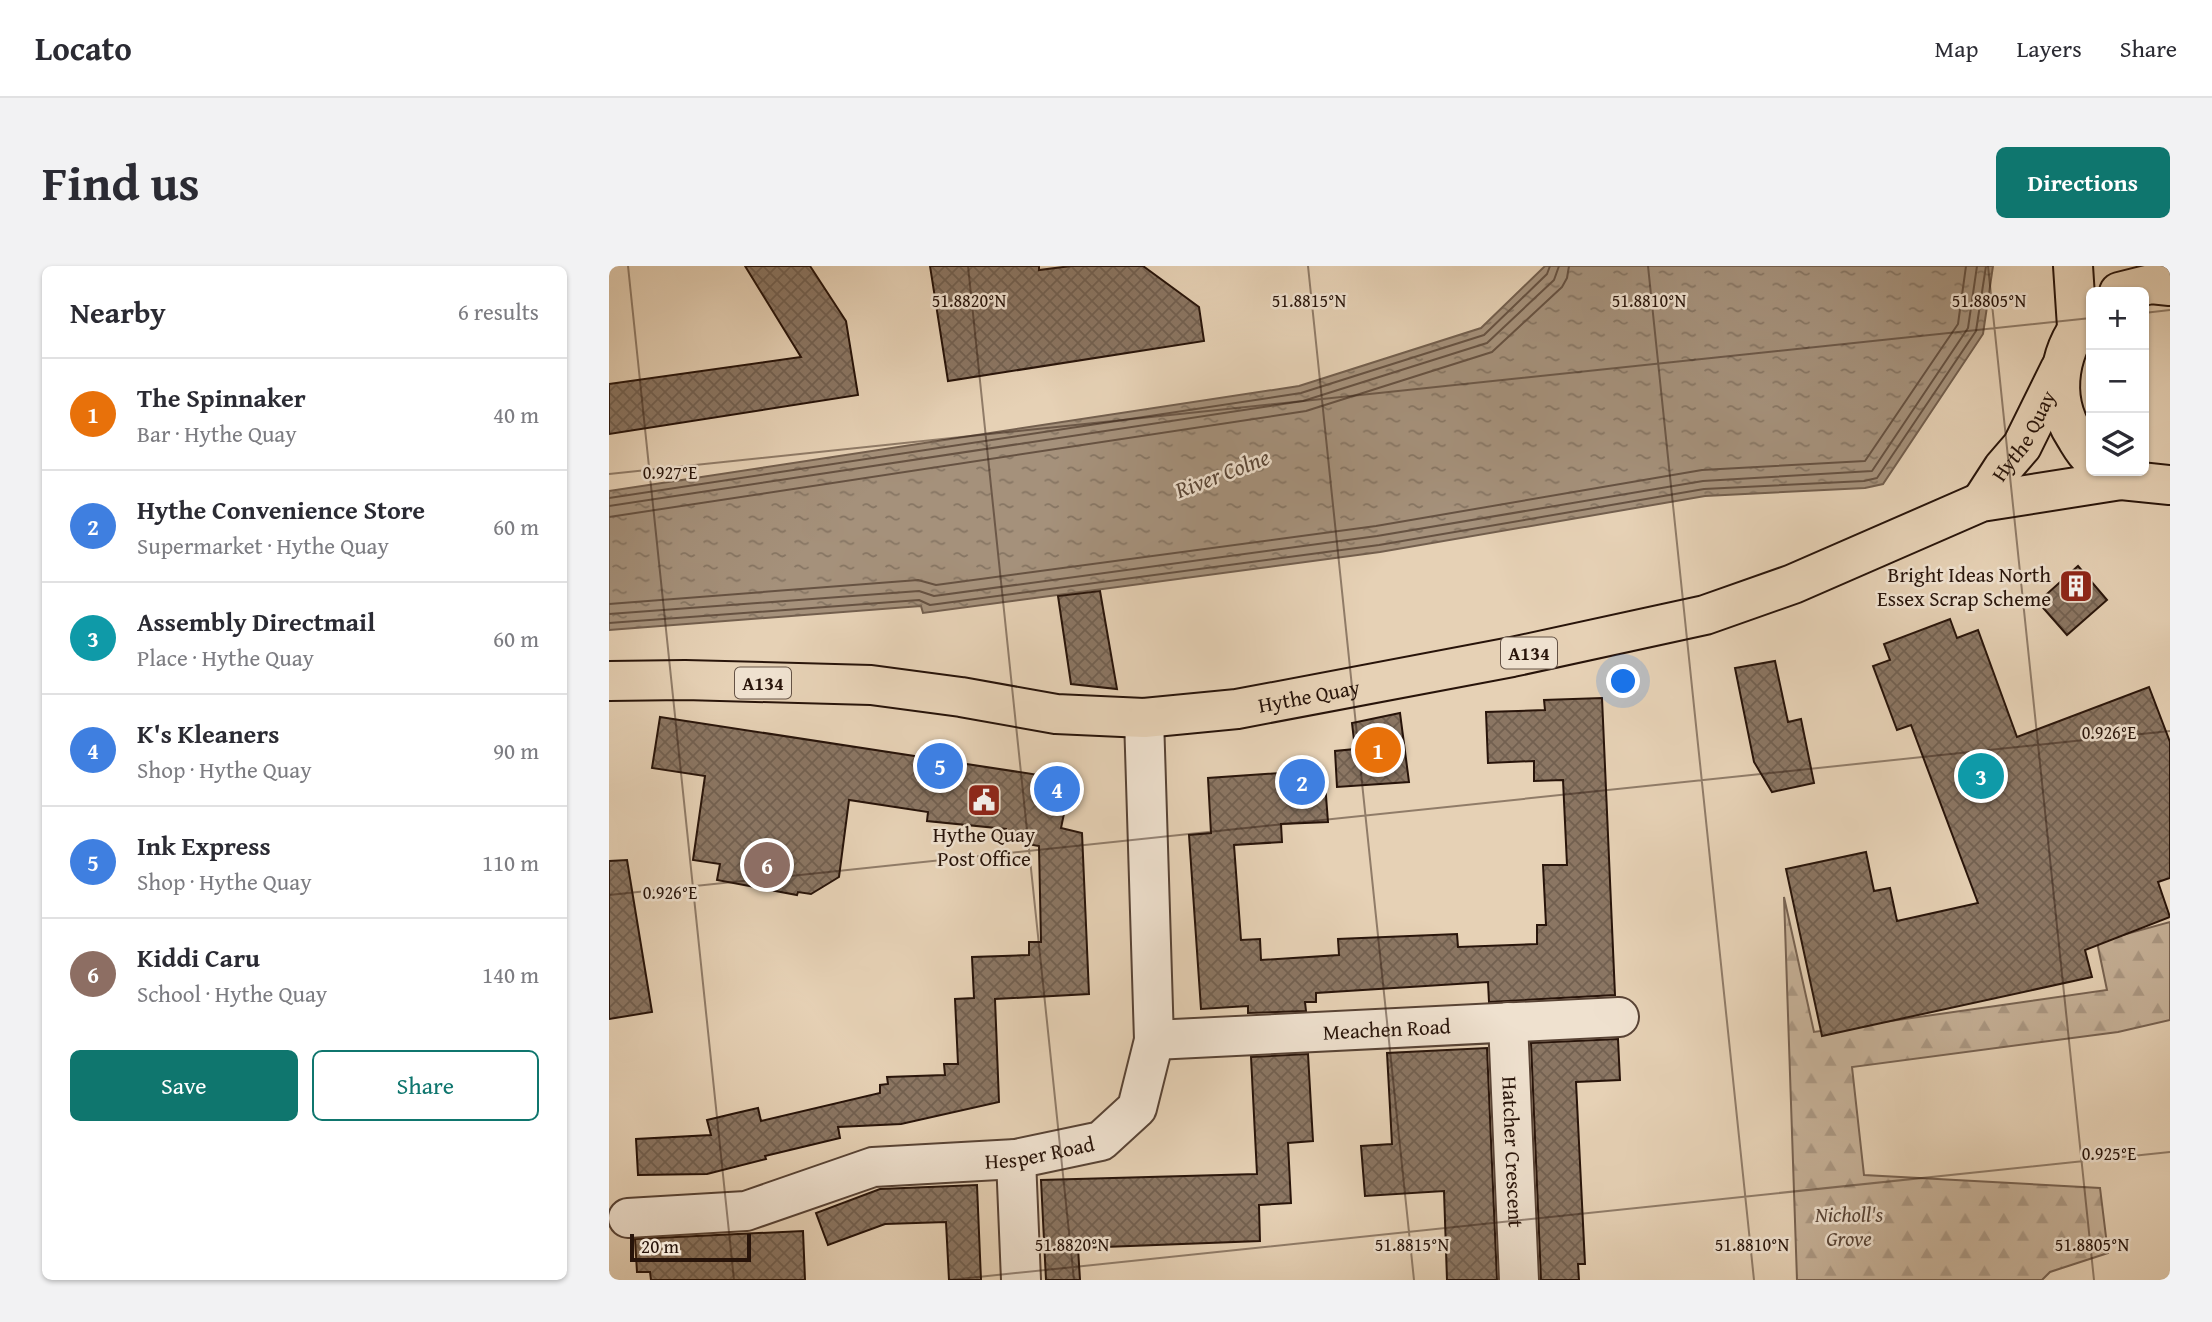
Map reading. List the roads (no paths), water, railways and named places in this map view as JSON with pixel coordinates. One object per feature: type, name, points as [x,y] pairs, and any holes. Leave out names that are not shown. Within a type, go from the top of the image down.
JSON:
[{"type":"main road","points":[[2073,266],[2084,320]]},
{"type":"main road","points":[[2139,287],[2151,284],[2170,286]]},
{"type":"main road","name":"Hythe Quay","points":[[1981,502],[2003,468],[2022,446],[2084,320]]},
{"type":"main road","points":[[2060,369],[2059,389],[2067,423],[2086,445]]},
{"type":"main road","name":"Hythe Quay","points":[[609,681],[699,680],[871,685],[1056,714],[1144,718],[1237,709],[1512,657],[1705,615],[1793,584],[1981,502],[2086,475]]},
{"type":"main road","name":"A134","points":[[2132,476],[2170,485]]},
{"type":"street","name":"Hesper Road","points":[[628,1217],[746,1211],[873,1167],[1016,1160],[1101,1141],[1137,1108],[1154,1040],[1144,718]]},
{"type":"street","name":"Meachen Road","points":[[1154,1040],[1619,1017]]},
{"type":"street","name":"Hatcher Crescent","points":[[1508,1022],[1519,1280]]},
{"type":"street","points":[[1016,1160],[1021,1280]]},
{"type":"water","name":"River Colne","points":[[1545,266],[1993,266],[1983,334],[1883,484],[1865,488],[1705,496],[1380,552],[923,613],[921,606],[609,630],[609,491],[1299,386],[1481,328]]},
{"type":"place","name":"Bright Ideas North Essex Scrap Scheme","points":[[2076,586]]},
{"type":"place","name":"The Spinnaker","points":[[1378,750]]},
{"type":"place","name":"Ink Express","points":[[940,766]]},
{"type":"place","name":"Assembly Directmail","points":[[1981,776]]},
{"type":"place","name":"Hythe Convenience Store","points":[[1302,782]]},
{"type":"place","name":"K's Kleaners","points":[[1057,789]]},
{"type":"place","name":"Hythe Quay Post Office","points":[[984,800]]},
{"type":"place","name":"Kiddi Caru","points":[[767,865]]},
{"type":"park label","name":"Nicholl's Grove","points":[[1849,1226]]}]
